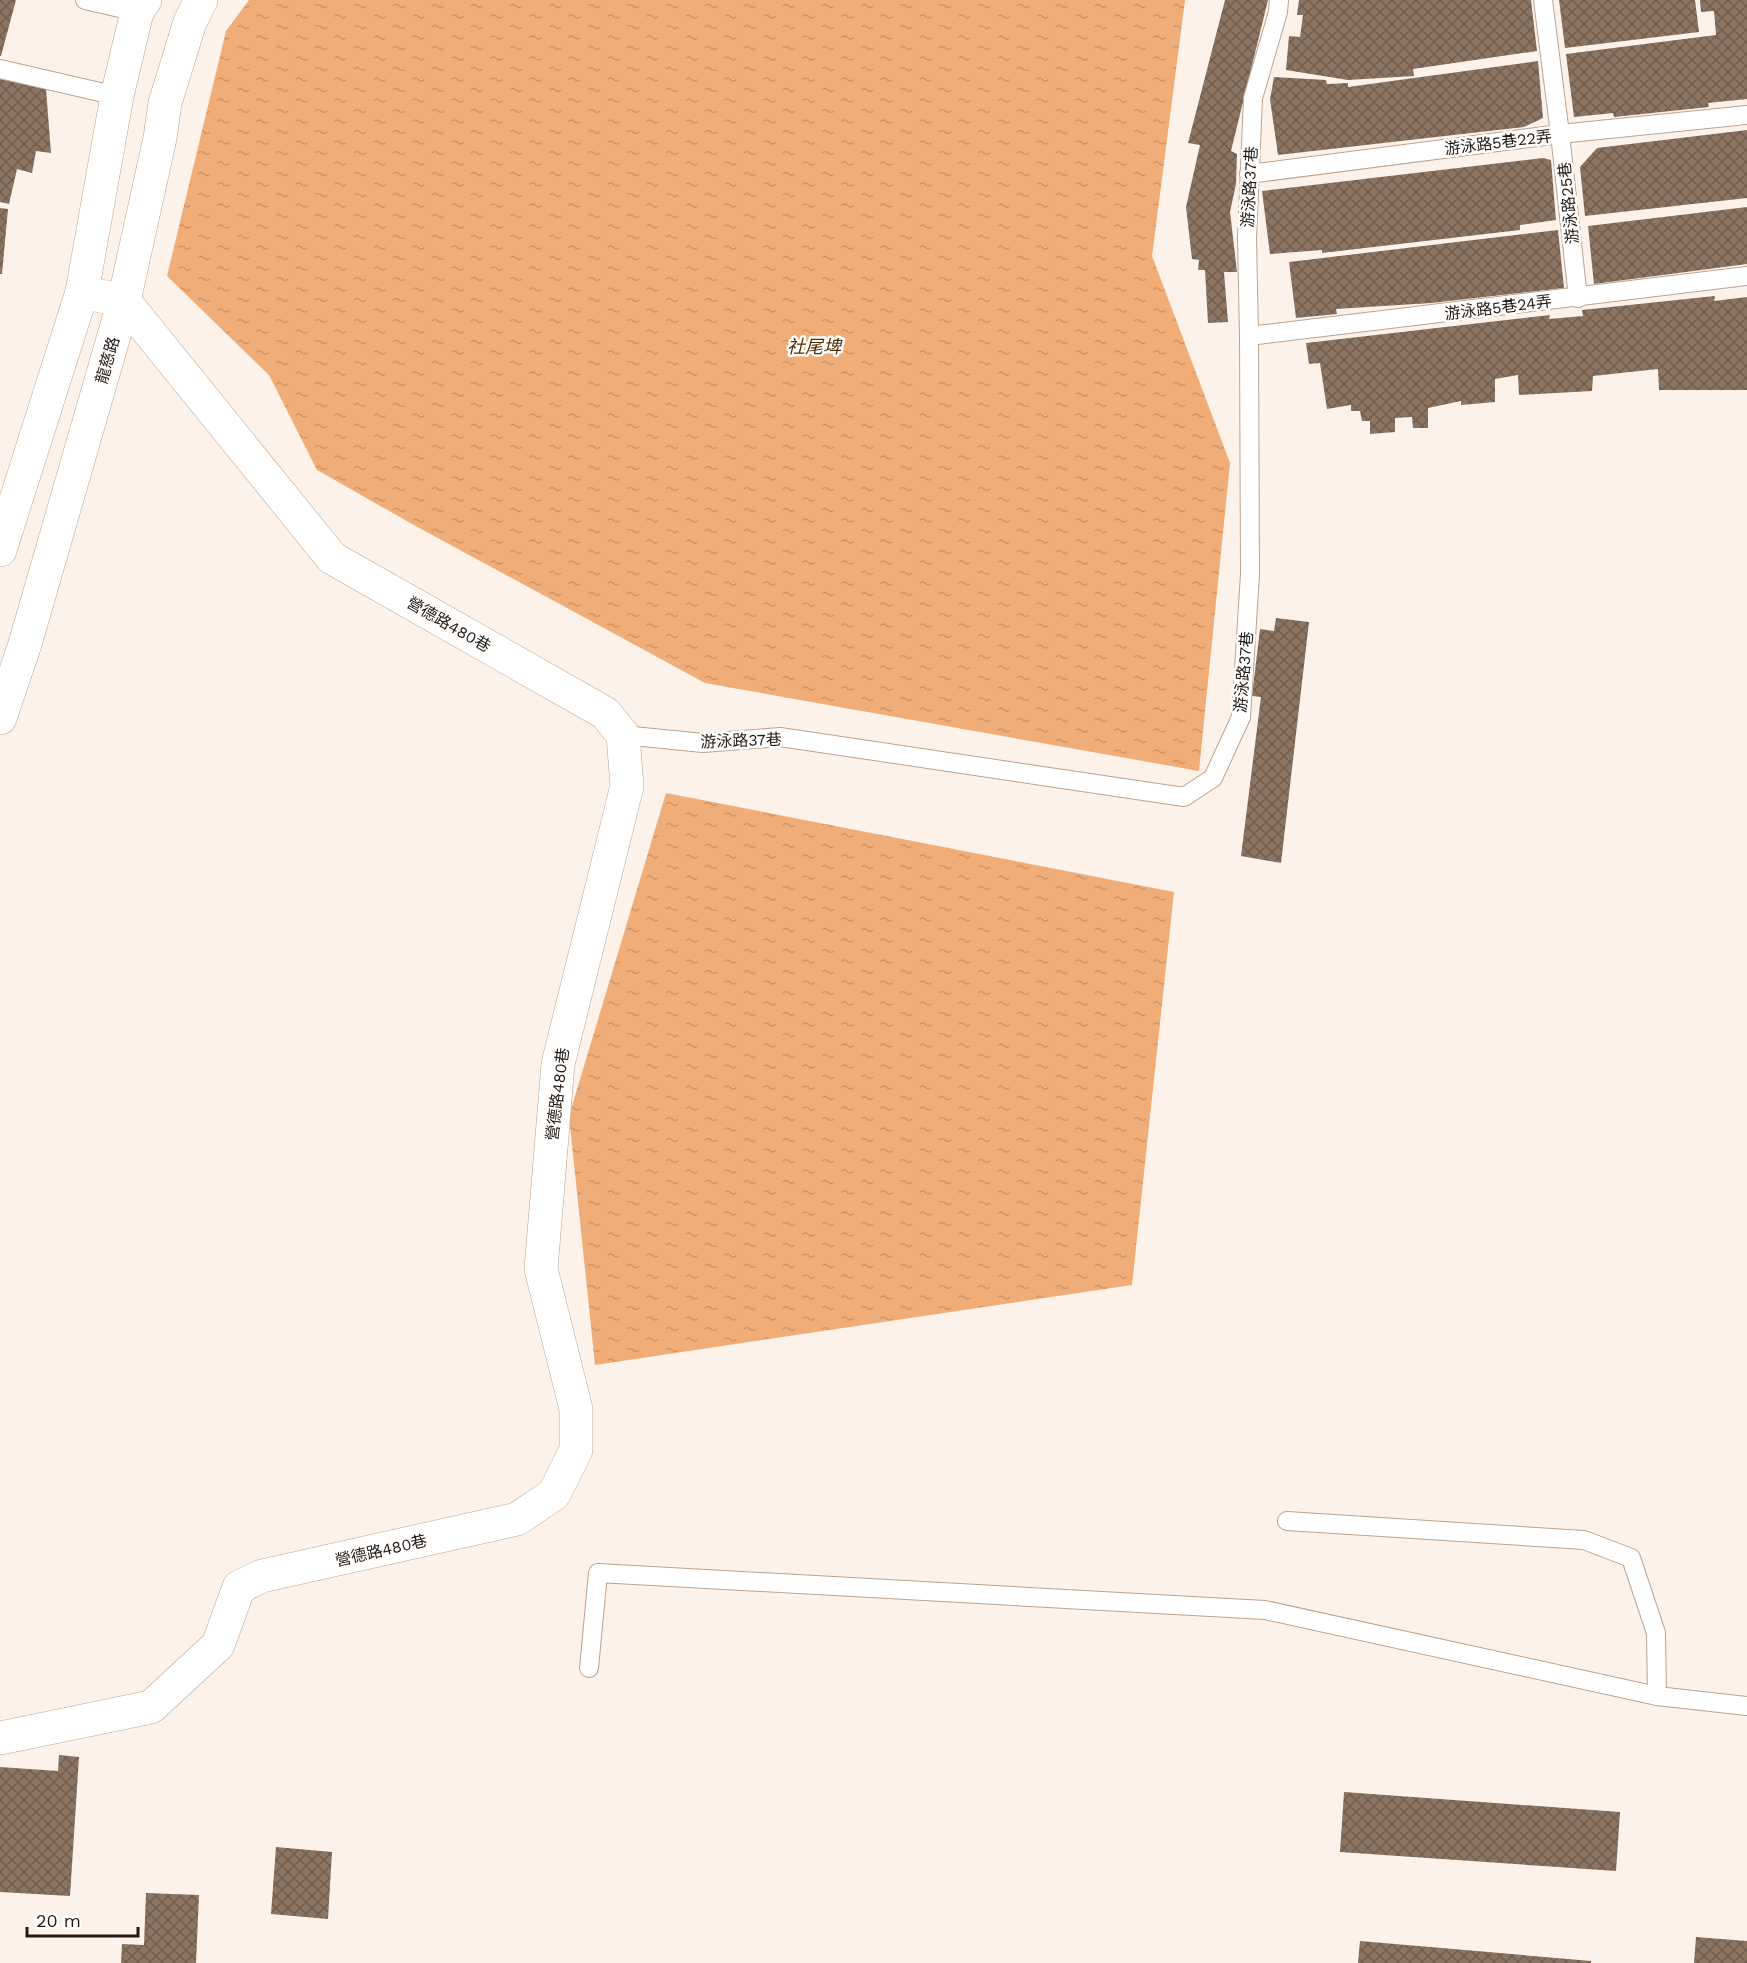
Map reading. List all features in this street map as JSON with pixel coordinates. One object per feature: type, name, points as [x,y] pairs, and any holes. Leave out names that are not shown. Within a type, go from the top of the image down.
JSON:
[{"type":"street","name":"龍慈路","points":[[0,718],[26,644],[124,301],[165,103],[190,22],[201,0]]},
{"type":"street","points":[[0,550],[82,292],[117,96],[141,6]]},
{"type":"street","points":[[82,292],[124,301]]},
{"type":"street","name":"營德路480巷","points":[[0,1738],[151,1707],[218,1645],[239,1587],[262,1576],[517,1519],[554,1494],[576,1450],[576,1408],[541,1269],[558,1064],[627,786],[623,735],[605,713],[332,558],[124,301]]},
{"type":"lane","points":[[85,0],[141,6]]},
{"type":"lane","name":"游泳路37巷","points":[[623,735],[703,743],[780,737],[1184,797],[1213,778],[1241,717],[1250,574],[1249,336],[1246,238],[1253,98],[1278,12],[1279,0]]},
{"type":"lane","name":"游泳路25巷","points":[[1543,0],[1578,298]]},
{"type":"lane","points":[[0,69],[117,96]]},
{"type":"lane","name":"游泳路5巷22弄","points":[[1249,174],[1560,134],[1747,115]]},
{"type":"lane","name":"游泳路5巷24弄","points":[[1249,336],[1747,276]]},
{"type":"lane","points":[[1287,1521],[1584,1540],[1631,1558],[1656,1633],[1657,1696]]},
{"type":"lane","points":[[589,1668],[598,1573],[1264,1610],[1657,1696],[1747,1706]]},
{"type":"water","name":"社尾埤","points":[[249,0],[1185,0],[1152,256],[1230,463],[1199,771],[705,683],[317,470],[269,375],[167,276],[226,31]]},
{"type":"water","points":[[666,793],[1174,892],[1132,1285],[595,1365],[569,1116]]},
{"type":"building","points":[[0,0],[16,0],[1,56],[0,56]]},
{"type":"building","points":[[1225,0],[1268,0],[1231,151],[1237,154],[1236,184],[1230,212],[1237,272],[1224,272],[1228,322],[1208,323],[1205,270],[1198,270],[1199,260],[1192,259],[1186,207],[1200,145],[1188,143]]},
{"type":"building","points":[[1299,0],[1531,0],[1537,51],[1413,69],[1414,76],[1348,80],[1286,70],[1289,36],[1300,37],[1303,15],[1297,15]]},
{"type":"building","points":[[1559,0],[1695,0],[1699,32],[1565,48]]},
{"type":"building","points":[[1700,0],[1747,0],[1747,99],[1708,103],[1709,107],[1614,117],[1613,113],[1574,117],[1566,54],[1716,35],[1714,11],[1701,12]]},
{"type":"building","points":[[1538,61],[1543,118],[1524,127],[1278,155],[1270,99],[1274,77],[1326,80],[1327,84],[1348,83],[1348,87]]},
{"type":"building","points":[[0,79],[46,89],[51,153],[36,151],[32,173],[17,169],[9,204],[0,202]]},
{"type":"building","points":[[1747,130],[1747,198],[1585,216],[1580,167],[1597,148]]},
{"type":"building","points":[[1543,158],[1551,160],[1556,220],[1520,225],[1520,230],[1322,253],[1322,250],[1270,254],[1262,191]]},
{"type":"building","points":[[1747,207],[1747,264],[1594,284],[1588,226]]},
{"type":"building","points":[[0,208],[8,209],[2,274],[0,274]]},
{"type":"building","points":[[1558,230],[1564,288],[1431,303],[1336,309],[1337,314],[1296,318],[1289,262]]},
{"type":"building","points":[[1715,296],[1714,301],[1747,297],[1747,390],[1659,390],[1658,369],[1593,376],[1592,391],[1519,395],[1518,375],[1495,379],[1495,402],[1461,405],[1461,401],[1428,408],[1428,428],[1413,428],[1412,417],[1395,418],[1395,432],[1370,434],[1370,421],[1362,421],[1360,411],[1351,411],[1351,405],[1327,409],[1320,363],[1309,364],[1306,343],[1550,315],[1549,319],[1583,316],[1582,310]]},
{"type":"building","points":[[1276,618],[1309,622],[1281,863],[1241,856],[1261,697],[1252,696],[1260,629],[1274,631]]},
{"type":"building","points":[[59,1755],[79,1757],[70,1896],[0,1892],[0,1767],[58,1771]]},
{"type":"building","points":[[1344,1792],[1620,1812],[1616,1871],[1340,1852]]},
{"type":"building","points":[[276,1847],[332,1852],[328,1919],[271,1914]]},
{"type":"building","points":[[146,1893],[199,1895],[196,1963],[121,1963],[122,1944],[144,1945]]},
{"type":"building","points":[[1696,1937],[1747,1941],[1747,1963],[1694,1963]]},
{"type":"building","points":[[1360,1941],[1591,1961],[1591,1963],[1358,1963]]}]
